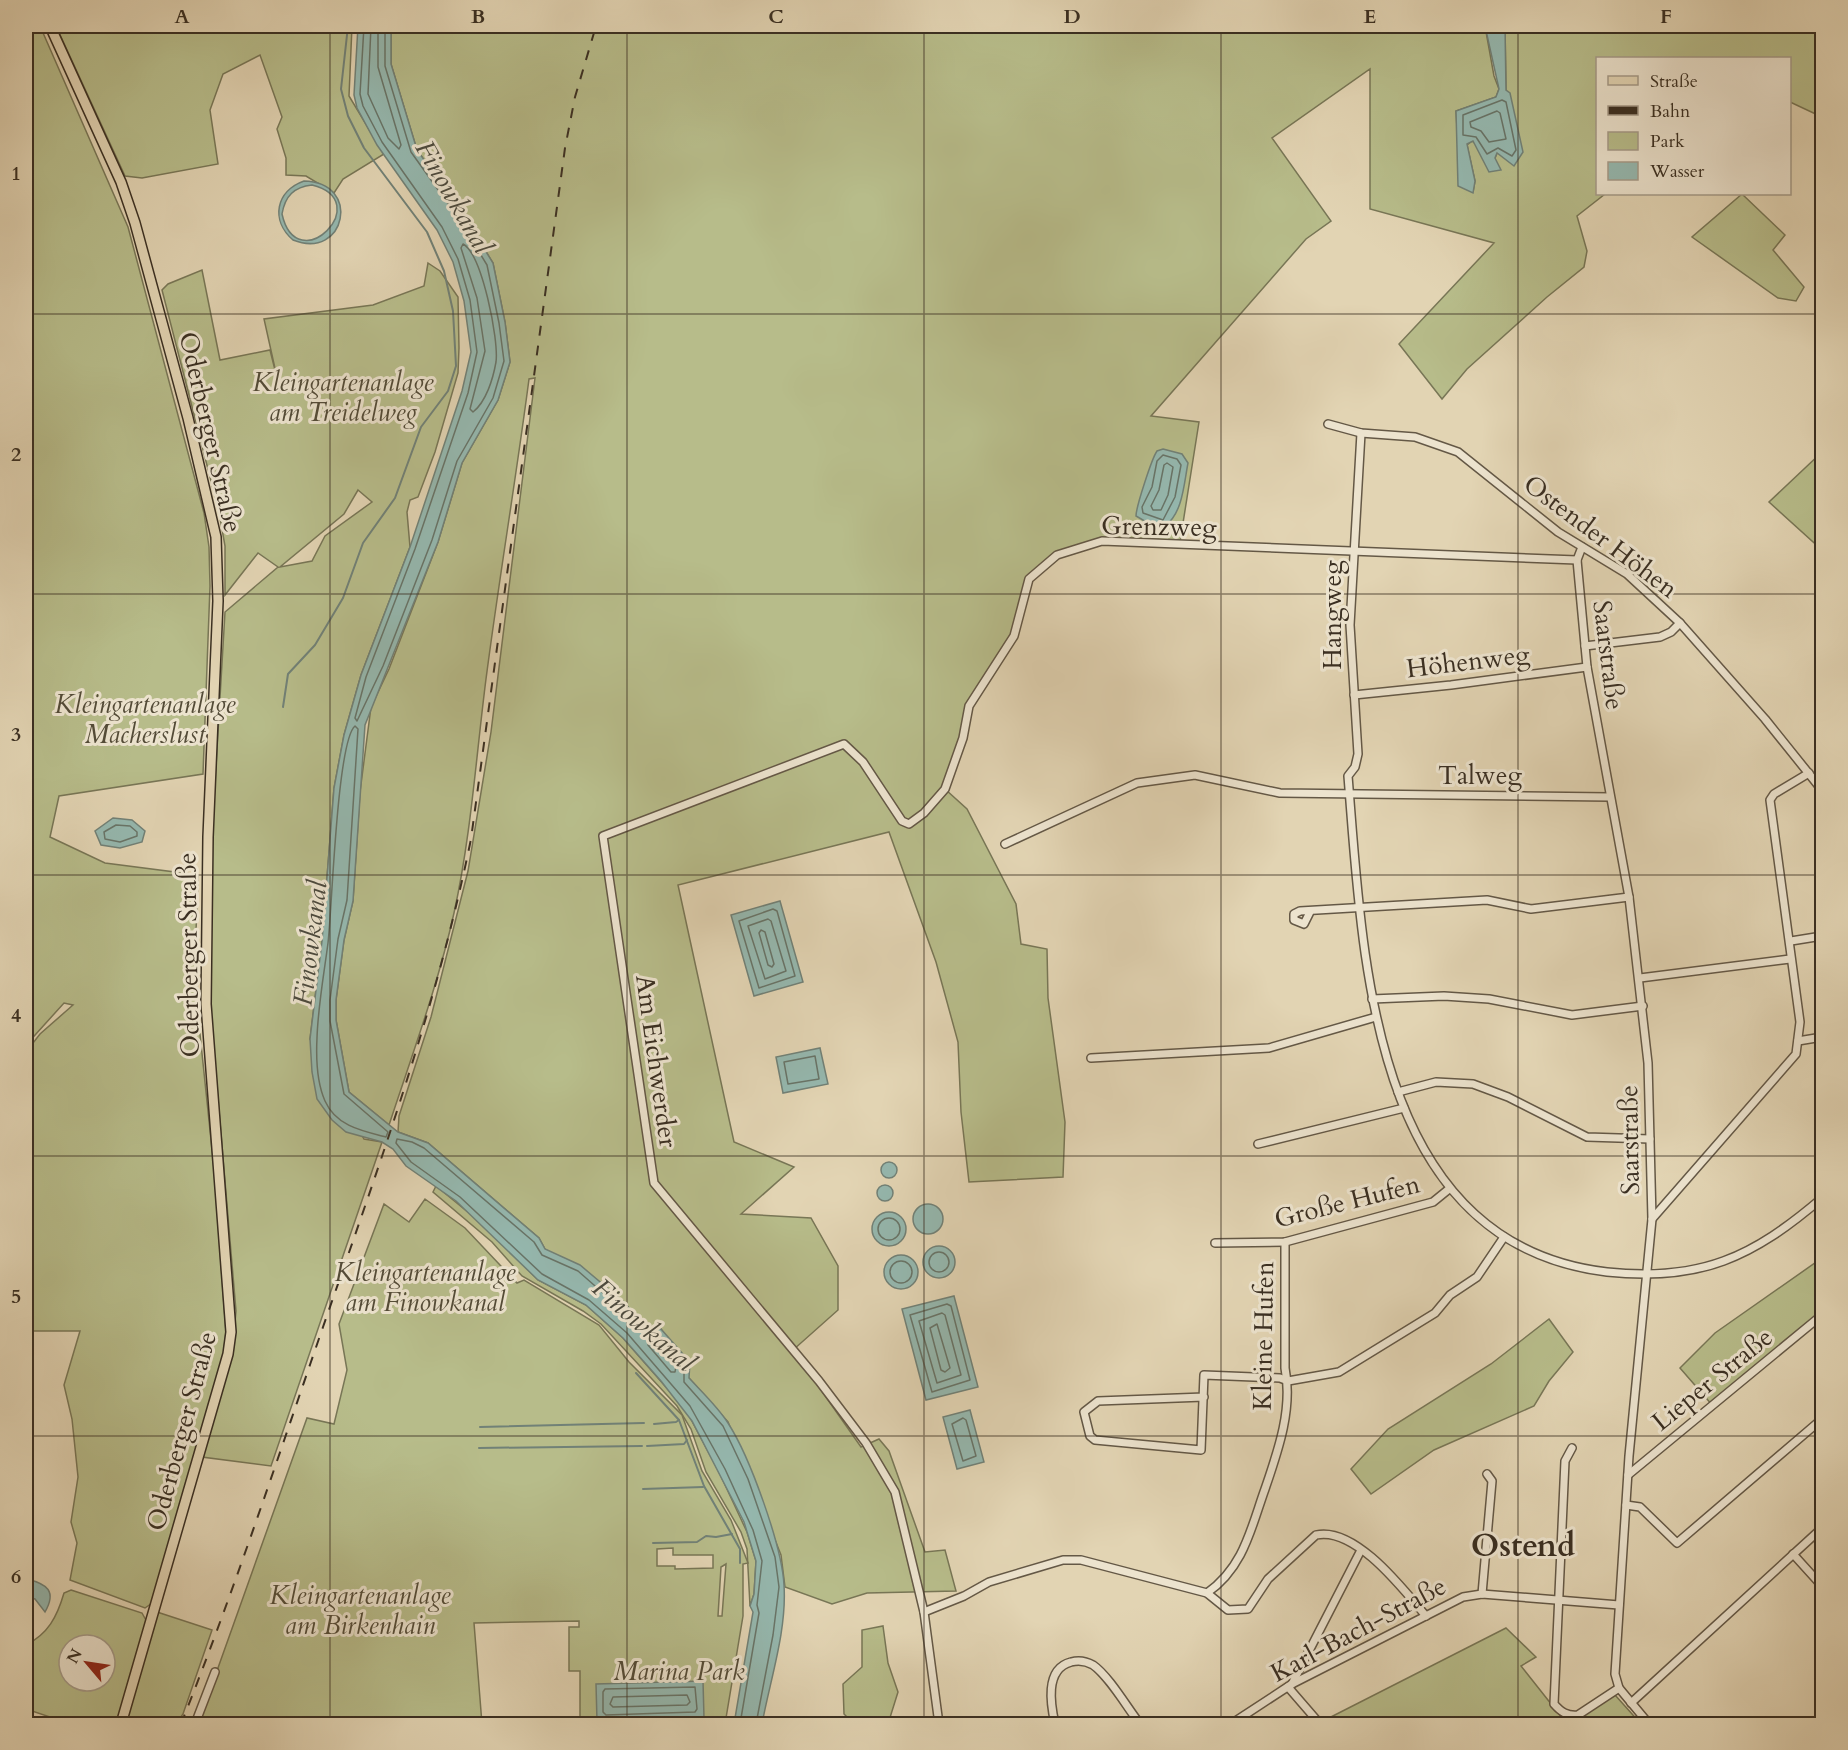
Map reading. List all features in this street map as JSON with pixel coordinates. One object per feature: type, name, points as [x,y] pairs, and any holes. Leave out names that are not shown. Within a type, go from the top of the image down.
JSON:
[{"type":"main road","name":"Oderberger Straße","points":[[50,26],[121,182],[149,267],[209,500],[216,537],[218,600],[208,837],[206,1004],[231,1332],[228,1354],[122,1725]]},
{"type":"street","name":"Ostender Höhen","points":[[1328,424],[1361,433],[1415,437],[1458,452],[1558,532],[1627,574],[1680,623],[1822,790]]},
{"type":"street","name":"Hangweg","points":[[1361,433],[1352,552],[1350,625],[1359,754],[1348,777],[1359,909],[1372,999],[1398,1092],[1449,1189],[1471,1213],[1504,1237],[1563,1264],[1586,1269],[1648,1275],[1717,1265],[1748,1252],[1774,1237],[1822,1198]]},
{"type":"street","name":"Grenzweg","points":[[909,824],[924,813],[945,789],[963,738],[969,706],[1014,636],[1029,579],[1057,555],[1102,541],[1577,560]]},
{"type":"street","name":"Saarstraße","points":[[1582,547],[1577,560],[1587,667],[1629,897],[1648,1063],[1652,1219],[1628,1475],[1615,1674],[1619,1688]]},
{"type":"street","points":[[1585,646],[1660,637],[1671,632],[1680,623]]},
{"type":"street","name":"Höhenweg","points":[[1354,694],[1451,685],[1587,667]]},
{"type":"street","name":"Am Eichwerder","points":[[909,824],[902,822],[889,797],[863,762],[844,744],[603,836],[654,1182],[819,1381],[866,1443],[895,1492],[924,1612]]},
{"type":"street","points":[[1652,1219],[1789,1066],[1796,1054],[1800,1022],[1790,959],[1791,941],[1770,800],[1774,795],[1809,773]]},
{"type":"street","name":"Talweg","points":[[1005,844],[1137,783],[1160,778],[1195,775],[1280,793],[1610,797]]},
{"type":"street","points":[[1310,912],[1487,900],[1531,909],[1629,897]]},
{"type":"street","points":[[1791,941],[1822,936]]},
{"type":"street","points":[[1640,978],[1790,959]]},
{"type":"street","points":[[1372,999],[1444,996],[1489,999],[1572,1015],[1643,1006]]},
{"type":"street","points":[[1091,1058],[1269,1048],[1376,1017]]},
{"type":"street","points":[[1798,1041],[1822,1037]]},
{"type":"street","points":[[1398,1092],[1436,1082],[1473,1084],[1508,1096],[1587,1137],[1650,1139]]},
{"type":"street","points":[[1258,1144],[1404,1107]]},
{"type":"street","name":"Große Hufen","points":[[1215,1243],[1285,1242],[1433,1202],[1449,1189]]},
{"type":"street","points":[[1204,1397],[1098,1401],[1084,1412],[1090,1436],[1095,1440],[1201,1450],[1204,1397],[1204,1375],[1280,1378],[1288,1381],[1339,1372],[1435,1313],[1449,1294],[1477,1277],[1504,1237]]},
{"type":"street","name":"Kleine Hufen","points":[[1207,1593],[1241,1556],[1253,1531],[1278,1458],[1288,1381],[1285,1368],[1285,1242]]},
{"type":"street","name":"Lieper Straße","points":[[1628,1475],[1822,1315]]},
{"type":"street","points":[[1626,1505],[1640,1507],[1677,1543],[1822,1419]]},
{"type":"street","points":[[1572,1448],[1565,1461],[1554,1704],[1561,1712],[1578,1715],[1619,1688],[1649,1725]]},
{"type":"street","points":[[1482,1594],[1492,1481],[1487,1474]]},
{"type":"street","points":[[1631,1703],[1822,1528]]},
{"type":"street","points":[[939,1725],[924,1612],[964,1596],[989,1582],[1063,1560],[1081,1560],[1100,1564],[1207,1593],[1228,1610],[1239,1611],[1248,1609],[1268,1579],[1316,1535],[1326,1533],[1344,1537],[1361,1550],[1393,1579],[1426,1616]]},
{"type":"street","points":[[1320,1725],[1290,1686],[1361,1550]]},
{"type":"street","points":[[1793,1554],[1822,1586]]},
{"type":"street","name":"Karl-Bach-Straße","points":[[1231,1725],[1290,1686],[1463,1597],[1482,1594],[1558,1602],[1619,1605]]},
{"type":"street","points":[[1054,1725],[1050,1693],[1055,1676],[1066,1663],[1078,1661],[1095,1666],[1140,1725]]},
{"type":"street","points":[[195,1725],[215,1672]]},
{"type":"green space","name":"Kleingartenanlage Macherslust","points":[[26,26],[40,26],[128,227],[204,513],[209,547],[210,586],[203,774],[59,796],[50,837],[105,863],[198,875],[195,961],[198,1015],[214,1169],[226,1332],[223,1357],[155,1601],[145,1608],[70,1580],[77,1543],[71,1522],[78,1477],[72,1419],[64,1385],[80,1331],[26,1331],[26,1052],[40,1034],[73,1005],[64,1003],[26,1045]]},
{"type":"green space","points":[[56,26],[352,26],[349,96],[384,154],[343,179],[334,193],[306,176],[286,175],[286,158],[277,129],[282,117],[260,55],[223,74],[210,110],[218,164],[142,178],[125,176]]},
{"type":"green space","points":[[391,26],[1485,26],[1494,76],[1499,89],[1496,97],[1456,111],[1458,145],[1473,192],[1475,181],[1467,145],[1472,141],[1495,158],[1497,153],[1506,90],[1505,26],[1822,26],[1822,117],[1791,102],[1791,57],[1596,57],[1596,195],[1604,195],[1577,216],[1587,251],[1584,267],[1467,369],[1442,399],[1399,344],[1494,243],[1370,209],[1370,69],[1272,138],[1331,221],[1306,239],[1151,416],[1199,422],[1180,542],[1102,541],[1057,555],[1030,579],[1014,636],[969,706],[945,789],[967,809],[1016,904],[1021,944],[1047,949],[1048,998],[1065,1122],[1063,1177],[969,1182],[961,1112],[958,1042],[936,962],[889,832],[678,885],[734,1142],[794,1167],[741,1214],[811,1218],[838,1266],[838,1310],[793,1350],[861,1447],[879,1439],[889,1451],[925,1552],[945,1550],[956,1591],[867,1593],[832,1604],[785,1587],[781,1555],[728,1422],[689,1378],[661,1329],[642,1324],[624,1302],[545,1249],[539,1238],[428,1143],[398,1132],[399,1116],[431,1017],[468,871],[491,732],[535,378],[529,379],[482,708],[465,855],[448,940],[389,1125],[349,1092],[336,1020],[336,1000],[344,940],[353,901],[360,792],[371,707],[389,669],[438,542],[462,463],[498,400],[510,362],[505,322],[493,263],[464,216],[417,150],[391,64]]},
{"type":"green space","points":[[1743,195],[1785,235],[1773,250],[1804,287],[1796,301],[1778,298],[1692,237]]},
{"type":"green space","name":"Kleingartenanlage am Treidelweg","points":[[428,263],[440,271],[458,297],[458,373],[435,452],[418,497],[410,500],[407,512],[410,547],[361,675],[344,735],[334,788],[322,941],[310,1039],[364,1139],[382,1142],[271,1466],[202,1457],[234,1333],[236,1311],[210,1004],[212,835],[225,612],[278,567],[258,553],[225,595],[225,546],[219,512],[162,290],[168,284],[202,270],[220,360],[270,350],[278,382],[264,319],[373,305],[424,286]],"holes":[[[358,490],[372,502],[325,536],[312,561],[280,567],[344,514]]]},
{"type":"green space","points":[[1822,452],[1822,550],[1769,502]]},
{"type":"green space","points":[[436,1186],[480,1222],[538,1280],[586,1305],[623,1338],[686,1410],[747,1532],[756,1561],[754,1594],[750,1606],[747,1549],[741,1532],[706,1472],[691,1429],[677,1406],[601,1324],[522,1276],[492,1242],[433,1192]]},
{"type":"green space","points":[[425,1199],[465,1228],[517,1283],[524,1280],[599,1325],[629,1362],[682,1415],[702,1471],[731,1520],[748,1563],[743,1564],[743,1616],[725,1724],[580,1724],[580,1671],[569,1671],[569,1627],[579,1627],[579,1621],[474,1623],[482,1724],[198,1724],[307,1418],[334,1424],[347,1370],[339,1324],[384,1204],[409,1222]],"holes":[[[673,1548],[673,1555],[713,1555],[713,1568],[675,1569],[675,1566],[657,1566],[657,1549]],[[726,1564],[722,1616],[718,1616],[721,1567]]]},
{"type":"green space","points":[[1822,1258],[1822,1314],[1713,1406],[1680,1368],[1715,1333]]},
{"type":"green space","points":[[1549,1319],[1573,1352],[1549,1381],[1534,1406],[1434,1450],[1371,1494],[1351,1469],[1388,1429],[1491,1364]]},
{"type":"green space","points":[[71,1590],[142,1613],[147,1622],[118,1724],[60,1724],[59,1720],[26,1709],[26,1645],[46,1630],[58,1610],[64,1593]]},
{"type":"green space","points":[[157,1612],[212,1630],[183,1714],[176,1724],[125,1724]]},
{"type":"green space","points":[[883,1626],[888,1663],[898,1692],[888,1724],[854,1724],[844,1714],[843,1684],[862,1667],[862,1630]]},
{"type":"green space","points":[[1506,1628],[1536,1657],[1521,1666],[1567,1724],[1323,1724],[1321,1722]]},
{"type":"green space","points":[[1615,1695],[1641,1724],[1572,1724],[1579,1716]]},
{"type":"water","name":"Finowkanal","points":[[358,26],[391,26],[391,64],[417,150],[464,216],[493,263],[505,322],[510,362],[498,400],[462,463],[438,542],[365,725],[353,901],[344,940],[336,1000],[336,1020],[349,1092],[398,1132],[428,1143],[539,1238],[545,1249],[580,1265],[624,1302],[642,1324],[661,1329],[690,1362],[689,1378],[724,1417],[746,1457],[771,1526],[782,1568],[783,1620],[762,1724],[734,1724],[753,1612],[750,1606],[754,1594],[756,1561],[744,1522],[692,1421],[623,1338],[586,1305],[538,1280],[456,1201],[406,1166],[393,1149],[382,1142],[346,1132],[332,1120],[317,1099],[312,1072],[310,1039],[322,941],[334,788],[344,735],[361,675],[410,547],[462,391],[471,352],[464,301],[453,262],[437,230],[377,145],[357,108],[354,95]]},
{"type":"water","points":[[1485,26],[1505,26],[1506,90],[1510,93],[1523,152],[1514,166],[1497,153],[1495,158],[1501,170],[1489,172],[1473,141],[1467,144],[1475,181],[1473,193],[1458,186],[1456,111],[1496,97],[1499,89]]},
{"type":"water","points":[[304,181],[322,185],[334,194],[340,206],[340,219],[335,231],[325,240],[311,244],[293,240],[281,224],[279,207],[287,192]],"holes":[[[312,185],[330,194],[337,206],[335,219],[327,231],[315,238],[302,240],[290,233],[282,214],[285,202],[295,190]]]},
{"type":"water","points":[[1163,449],[1182,454],[1188,463],[1179,506],[1165,526],[1148,523],[1136,516],[1141,493],[1152,463],[1157,451]]},
{"type":"water","points":[[113,818],[132,820],[145,831],[142,842],[120,848],[101,845],[95,831]]},
{"type":"water","points":[[780,901],[803,982],[754,996],[731,915]]},
{"type":"water","points":[[820,1048],[828,1084],[783,1093],[776,1057]]},
{"type":"water","points":[[889,1162],[897,1170],[889,1178],[881,1170]]},
{"type":"water","points":[[885,1185],[893,1193],[885,1201],[877,1193]]},
{"type":"water","points":[[928,1204],[939,1208],[943,1219],[939,1230],[928,1234],[917,1230],[913,1219],[917,1208]]},
{"type":"water","points":[[889,1212],[901,1217],[906,1229],[901,1241],[889,1246],[877,1241],[872,1229],[877,1217]]},
{"type":"water","points":[[939,1246],[950,1251],[955,1262],[950,1273],[939,1278],[928,1273],[923,1262],[928,1251]]},
{"type":"water","points":[[901,1255],[913,1260],[918,1272],[913,1284],[901,1289],[889,1284],[884,1272],[889,1260]]},
{"type":"water","points":[[954,1296],[978,1387],[926,1400],[902,1309]]},
{"type":"water","points":[[970,1410],[984,1462],[957,1469],[943,1417]]},
{"type":"water","points":[[27,1579],[40,1583],[48,1590],[50,1599],[45,1612],[35,1599],[26,1597]]},
{"type":"water","points":[[703,1681],[704,1718],[597,1721],[596,1684]]},
{"type":"waterway","points":[[283,707],[288,674],[315,645],[343,598],[363,543],[395,498],[421,427],[448,391],[456,366],[453,311],[444,271],[427,232],[364,148],[348,116],[341,89],[348,26]]},
{"type":"waterway","points":[[636,1373],[679,1420],[704,1486],[740,1549],[740,1563]]},
{"type":"waterway","points":[[654,1424],[679,1420]]},
{"type":"waterway","points":[[480,1427],[644,1423]]},
{"type":"waterway","points":[[647,1446],[684,1444],[687,1440]]},
{"type":"waterway","points":[[479,1448],[642,1446]]},
{"type":"waterway","points":[[643,1489],[703,1487]]},
{"type":"waterway","points":[[653,1543],[697,1542],[706,1536],[732,1534]]},
{"type":"railway","points":[[181,1724],[254,1527],[385,1146],[424,1024],[457,901],[471,839],[565,148],[575,97],[596,26]]},
{"type":"district","name":"Ostend","points":[[1523,1545]]},
{"type":"park label","name":"Kleingartenanlage am Finowkanal","points":[[425,1287]]},
{"type":"park label","name":"Kleingartenanlage am Birkenhain","points":[[360,1610]]},
{"type":"park label","name":"Marina Park","points":[[679,1671]]}]
